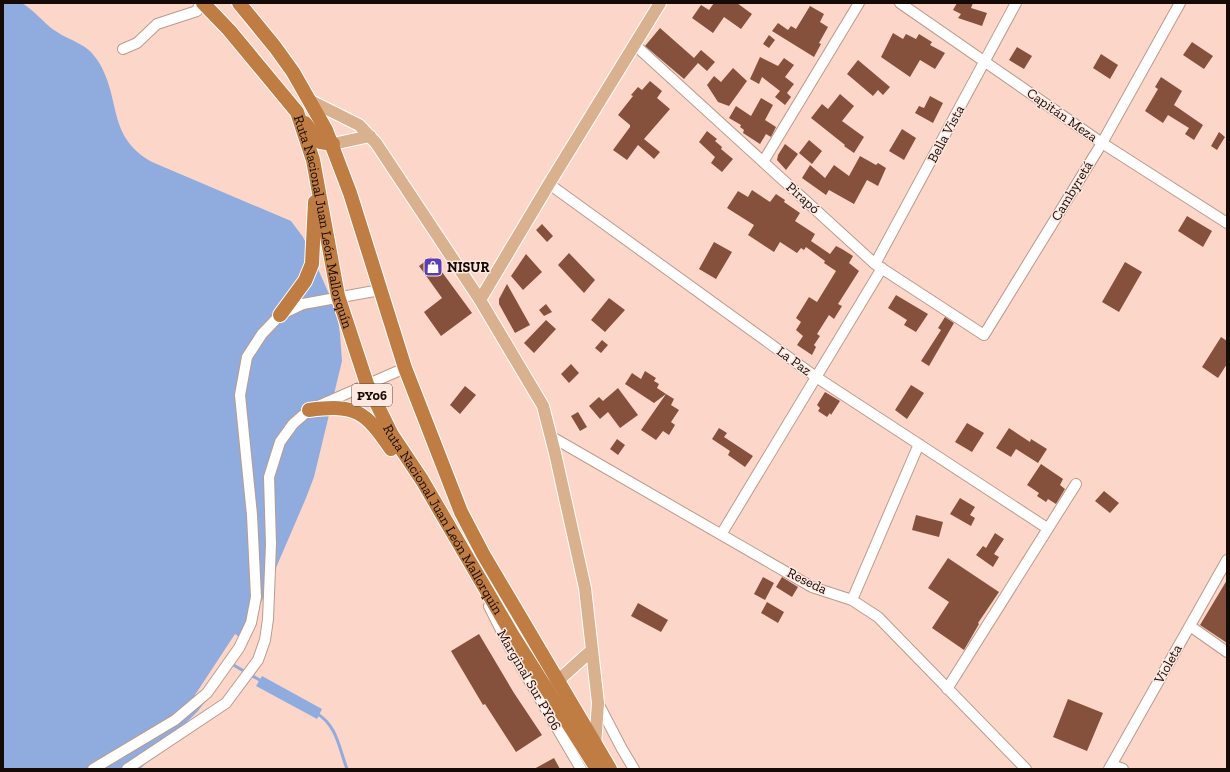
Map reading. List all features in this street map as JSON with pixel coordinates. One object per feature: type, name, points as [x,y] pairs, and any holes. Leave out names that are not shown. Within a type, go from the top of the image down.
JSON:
[{"type":"highway","name":"Ruta Nacional Juan León Mallorquín","points":[[203,3],[229,30],[297,112],[317,176],[338,296],[367,384],[392,435],[437,505],[513,636],[597,769]]},
{"type":"highway","name":"Ruta Nacional Juan León Mallorquín","points":[[239,3],[275,47],[311,101],[333,144],[348,186],[406,368],[461,512],[483,554],[595,746],[610,769]]},
{"type":"highway","points":[[297,112],[320,142],[333,144]]},
{"type":"highway","points":[[280,315],[305,281],[312,264],[317,176]]},
{"type":"highway","points":[[309,410],[344,407],[356,411],[371,422],[408,474],[437,505]]},
{"type":"main road","points":[[480,300],[660,3]]},
{"type":"main road","points":[[311,101],[359,126],[370,136],[480,300],[540,401],[552,437],[585,588],[598,703],[595,746]]},
{"type":"main road","points":[[333,144],[370,136]]},
{"type":"main road","points":[[548,691],[557,679],[592,650]]},
{"type":"street","points":[[123,49],[137,43],[157,24],[197,11],[200,3]]},
{"type":"street","points":[[763,162],[859,3]]},
{"type":"street","name":"Capitán Meza","points":[[900,3],[985,60],[1102,143],[1227,223]]},
{"type":"street","name":"Bella Vista","points":[[722,533],[816,377],[879,266],[1016,3]]},
{"type":"street","name":"Cambyretá","points":[[984,335],[1102,143],[1180,3]]},
{"type":"street","name":"Pirapó","points":[[635,45],[879,266],[984,335]]},
{"type":"street","name":"La Paz","points":[[549,184],[816,377],[1046,528]]},
{"type":"street","points":[[93,769],[175,720],[207,693],[239,648],[251,623],[256,597],[252,515],[240,395],[248,357],[262,334],[280,315],[303,304],[338,296],[380,290]]},
{"type":"street","points":[[127,769],[226,703],[258,660],[265,640],[268,619],[271,544],[269,477],[280,442],[293,424],[309,410],[406,368]]},
{"type":"street","name":"Reseda","points":[[552,437],[722,533],[812,587],[852,600],[878,617],[1026,769]]},
{"type":"street","points":[[852,600],[919,444]]},
{"type":"street","points":[[948,689],[1046,528],[1076,484]]},
{"type":"street","name":"Violeta","points":[[1110,767],[1227,560]]},
{"type":"street","name":"Marginal Sur PY06","points":[[473,567],[508,646],[581,769]]},
{"type":"street","points":[[1190,626],[1227,652]]},
{"type":"street","points":[[598,703],[634,769]]},
{"type":"street","points":[[1110,767],[1123,769]]},
{"type":"water","points":[[17,2],[25,5],[54,30],[83,46],[93,55],[98,61],[105,75],[121,129],[137,152],[152,162],[291,221],[303,237],[337,312],[342,361],[314,477],[236,661],[198,711],[140,769],[3,769],[3,3]]},
{"type":"water","points":[[262,676],[322,709],[317,719],[256,686]]},
{"type":"pier","points":[[235,634],[246,642],[237,662],[207,703],[195,695]]},
{"type":"building","points":[[714,3],[737,3],[752,14],[741,29],[724,17],[713,33],[692,18],[701,5],[709,10]]},
{"type":"building","points":[[957,3],[973,3],[971,8],[987,13],[982,26],[958,18],[961,14],[953,10]]},
{"type":"building","points":[[810,6],[824,14],[820,22],[828,27],[819,43],[821,44],[814,57],[772,31],[778,23],[788,30],[791,26],[796,29]]},
{"type":"building","points":[[660,28],[694,58],[701,50],[715,62],[707,71],[698,63],[684,79],[645,46]]},
{"type":"building","points":[[893,33],[903,39],[906,34],[916,39],[919,34],[932,42],[930,45],[945,53],[935,69],[920,60],[910,77],[881,57]]},
{"type":"building","points":[[769,35],[775,40],[769,48],[763,44]]},
{"type":"building","points":[[1192,42],[1213,56],[1204,69],[1183,55]]},
{"type":"building","points":[[1017,47],[1032,56],[1024,69],[1009,60]]},
{"type":"building","points":[[1101,54],[1118,65],[1110,79],[1093,68]]},
{"type":"building","points":[[760,57],[778,66],[784,58],[794,65],[785,77],[794,84],[787,93],[791,97],[785,105],[775,97],[780,91],[762,77],[759,84],[750,79]]},
{"type":"building","points":[[858,60],[890,87],[883,95],[878,90],[873,96],[847,74]]},
{"type":"building","points":[[733,68],[747,81],[729,106],[718,102],[707,85],[714,76],[721,82]]},
{"type":"building","points":[[1161,77],[1182,91],[1174,105],[1203,125],[1194,140],[1185,134],[1189,128],[1168,115],[1163,123],[1145,111],[1158,89],[1155,87]]},
{"type":"building","points":[[650,81],[662,91],[657,98],[670,109],[644,139],[660,152],[654,159],[638,145],[627,160],[613,150],[630,127],[630,125],[618,115],[638,87],[642,90]]},
{"type":"building","points":[[840,94],[854,106],[842,121],[864,137],[854,153],[811,118],[822,104],[828,109]]},
{"type":"building","points":[[930,96],[943,103],[933,123],[915,113],[919,106],[924,108]]},
{"type":"building","points":[[761,98],[773,105],[765,120],[776,127],[771,137],[766,134],[760,144],[743,133],[744,130],[740,127],[741,125],[729,118],[736,106],[751,116]]},
{"type":"building","points":[[902,129],[916,138],[904,160],[889,151]]},
{"type":"building","points":[[707,131],[717,139],[715,141],[722,147],[721,149],[733,159],[722,172],[711,163],[715,157],[699,142]]},
{"type":"building","points":[[1219,132],[1225,137],[1217,150],[1211,146]]},
{"type":"building","points":[[809,140],[822,151],[812,164],[799,153]]},
{"type":"building","points":[[785,144],[798,154],[786,170],[777,160],[778,155]]},
{"type":"building","points":[[860,156],[876,165],[878,163],[886,168],[878,186],[867,180],[854,204],[829,190],[826,195],[802,178],[810,165],[825,178],[834,165],[849,176]]},
{"type":"building","points":[[752,190],[770,202],[776,194],[785,200],[784,202],[800,213],[795,221],[815,234],[811,241],[830,254],[836,246],[842,249],[853,256],[849,263],[859,271],[838,304],[842,306],[834,319],[829,315],[817,334],[820,336],[814,345],[816,347],[812,355],[797,345],[803,336],[796,330],[801,322],[796,318],[809,297],[817,302],[836,271],[824,263],[825,261],[806,247],[804,250],[801,248],[797,253],[780,242],[774,252],[748,235],[754,225],[727,208],[738,191],[748,197]]},
{"type":"building","points":[[1187,216],[1212,231],[1203,247],[1178,231]]},
{"type":"building","points":[[542,224],[553,236],[547,242],[536,230]]},
{"type":"building","points":[[714,242],[732,252],[716,279],[699,269]]},
{"type":"building","points":[[569,253],[595,280],[584,293],[558,265]]},
{"type":"building","points":[[526,254],[542,272],[523,290],[511,276]]},
{"type":"building","points":[[431,257],[472,313],[441,336],[424,312],[442,298],[419,266]]},
{"type":"building","points":[[1125,262],[1142,272],[1119,312],[1102,302]]},
{"type":"building","points":[[507,284],[530,325],[515,333],[499,304],[499,299]]},
{"type":"building","points":[[896,295],[928,314],[916,332],[904,325],[907,320],[888,308]]},
{"type":"building","points":[[609,298],[625,310],[605,332],[591,320]]},
{"type":"building","points":[[546,304],[552,312],[544,316],[539,310]]},
{"type":"building","points":[[945,317],[954,323],[929,366],[921,361],[941,330],[938,328]]},
{"type":"building","points":[[546,320],[556,329],[534,353],[524,343]]},
{"type":"building","points":[[1221,337],[1227,341],[1227,364],[1218,378],[1202,367]]},
{"type":"building","points":[[602,340],[608,345],[601,353],[595,348]]},
{"type":"building","points":[[571,364],[579,373],[569,383],[561,374]]},
{"type":"building","points":[[645,371],[656,378],[654,381],[659,384],[657,388],[666,394],[654,403],[625,384],[632,373],[641,379]]},
{"type":"building","points":[[911,385],[924,393],[907,419],[895,410]]},
{"type":"building","points":[[465,386],[476,395],[460,414],[450,405]]},
{"type":"building","points":[[618,388],[638,415],[620,428],[608,412],[600,419],[589,406],[599,397],[603,401]]},
{"type":"building","points":[[825,392],[840,401],[831,415],[830,413],[827,417],[818,411],[820,408],[817,405]]},
{"type":"building","points":[[666,394],[674,399],[671,405],[679,410],[671,422],[675,425],[669,435],[663,431],[656,440],[641,430]]},
{"type":"building","points":[[578,412],[587,427],[580,431],[571,416]]},
{"type":"building","points":[[967,423],[984,433],[972,452],[955,442]]},
{"type":"building","points":[[719,428],[727,433],[724,437],[753,456],[745,467],[728,455],[730,451],[712,439]]},
{"type":"building","points":[[1009,428],[1030,442],[1031,439],[1047,449],[1038,463],[1016,449],[1011,457],[996,448]]},
{"type":"building","points":[[617,439],[625,445],[618,455],[610,449]]},
{"type":"building","points":[[1041,464],[1063,479],[1060,485],[1065,489],[1056,504],[1048,499],[1046,502],[1037,496],[1039,493],[1027,485]]},
{"type":"building","points":[[1104,491],[1119,503],[1110,513],[1095,501]]},
{"type":"building","points":[[960,498],[975,507],[970,515],[975,518],[971,526],[950,514]]},
{"type":"building","points":[[916,515],[943,522],[939,537],[912,530]]},
{"type":"building","points":[[995,533],[1004,539],[994,554],[999,557],[993,567],[976,555],[983,546],[986,548]]},
{"type":"building","points":[[948,558],[999,592],[978,623],[979,624],[964,650],[932,628],[949,602],[928,588]]},
{"type":"building","points":[[763,577],[774,583],[765,600],[754,594]]},
{"type":"building","points":[[782,577],[798,587],[792,597],[776,587]]},
{"type":"building","points":[[1227,580],[1227,643],[1200,625]]},
{"type":"building","points":[[767,602],[784,612],[778,623],[761,613]]},
{"type":"building","points":[[638,603],[668,620],[661,632],[631,616]]},
{"type":"building","points":[[479,634],[514,693],[542,735],[516,752],[485,704],[483,705],[451,651]]},
{"type":"building","points":[[1068,699],[1103,713],[1087,751],[1053,737]]},
{"type":"building","points":[[554,758],[560,769],[534,769]]},
{"type":"waterway","points":[[230,663],[263,682]]},
{"type":"waterway","points":[[316,713],[323,718],[333,730],[347,769]]},
{"type":"place","name":"NISUR","points":[[433,267]]}]
